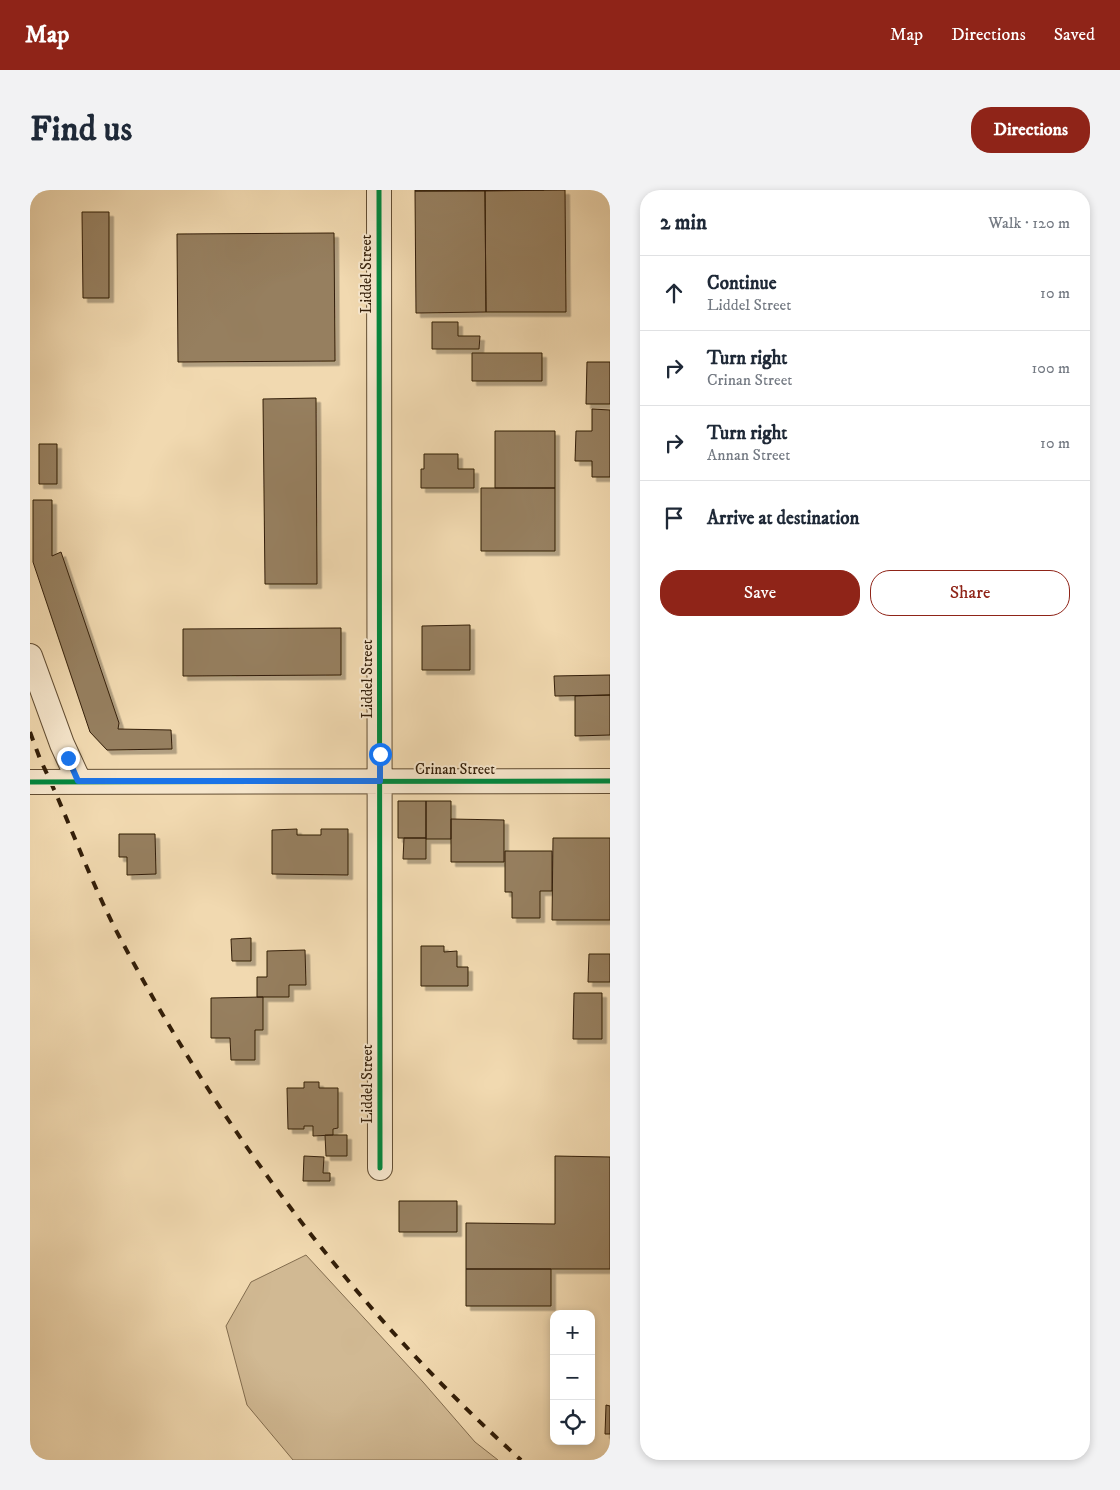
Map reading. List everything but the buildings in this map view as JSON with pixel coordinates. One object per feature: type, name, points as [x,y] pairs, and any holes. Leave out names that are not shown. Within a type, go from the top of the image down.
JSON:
[{"type":"street","name":"Liddel Street","points":[[379,190],[380,1168]]},
{"type":"street","points":[[30,656],[58,734],[78,781]]},
{"type":"street","name":"Crinan Street","points":[[30,782],[610,781]]},
{"type":"shaded area","points":[[306,1255],[423,1382],[475,1442],[498,1460],[293,1460],[247,1405],[226,1326],[251,1282]]},
{"type":"railway","points":[[30,732],[88,870],[119,936],[160,1009],[248,1149],[297,1216],[402,1343],[460,1403],[521,1460]]},
{"type":"cycle path","points":[[379,190],[380,1168]]},
{"type":"cycle path","points":[[30,782],[610,781]]},
{"type":"route","points":[[68,758],[78,781],[380,781],[380,754]]}]
